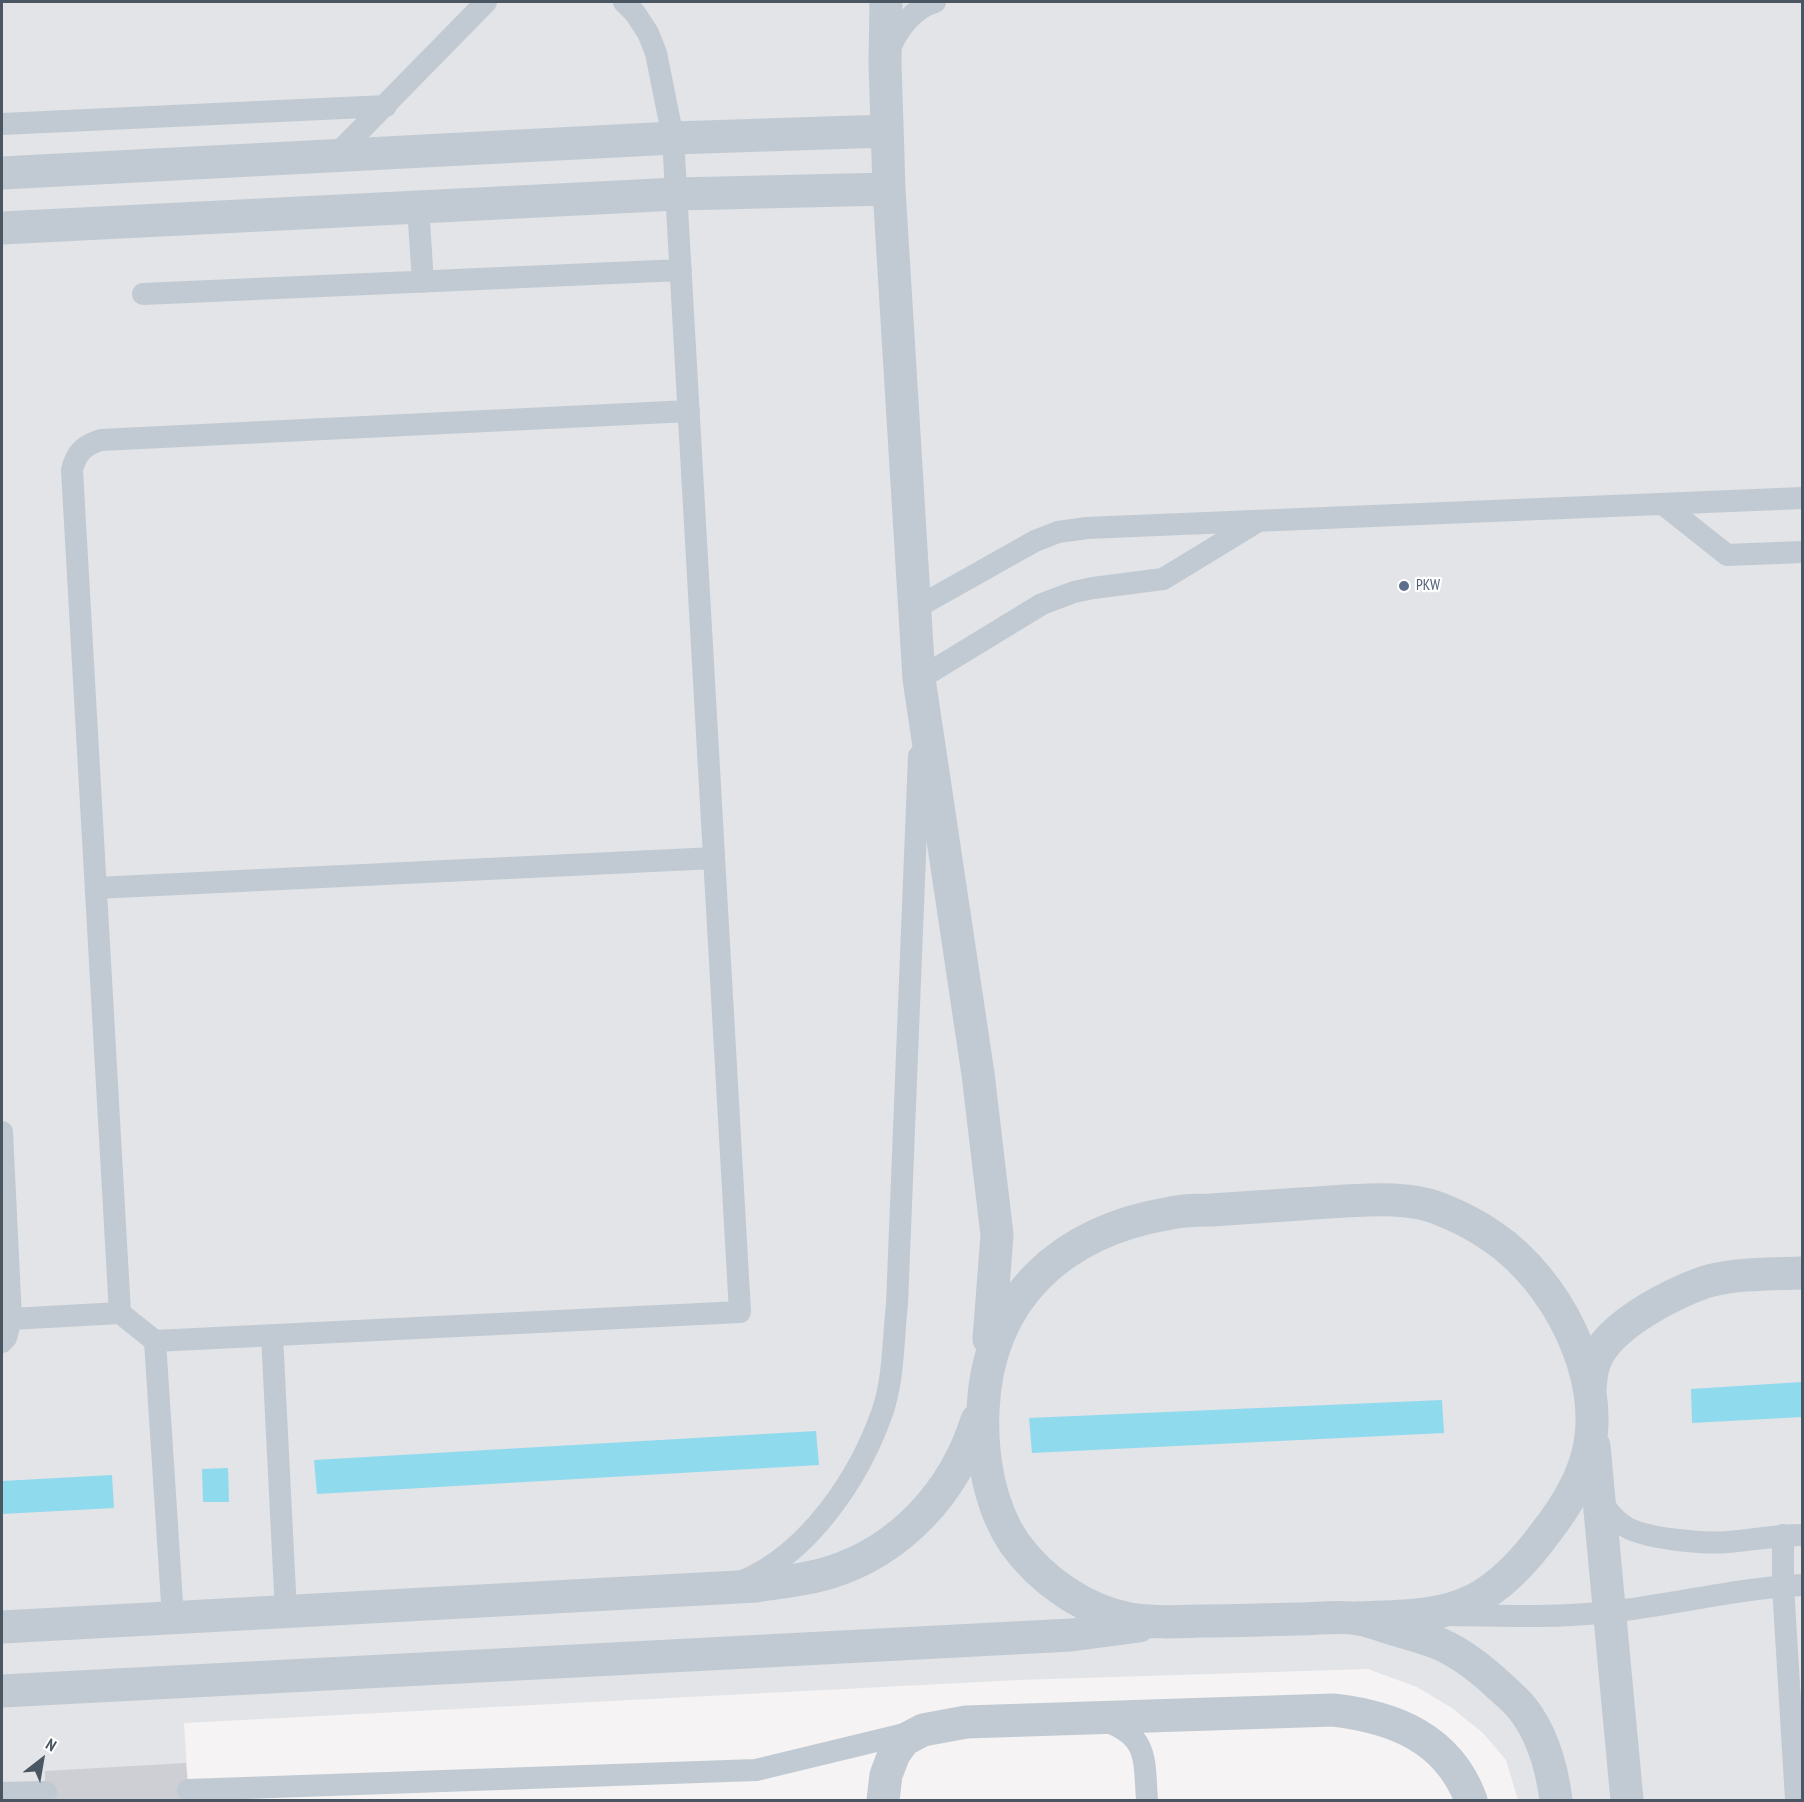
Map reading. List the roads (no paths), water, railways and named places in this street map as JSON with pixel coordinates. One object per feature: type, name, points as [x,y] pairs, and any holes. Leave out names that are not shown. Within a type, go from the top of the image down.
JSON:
[{"type":"street","points":[[886,2],[886,131],[920,690],[978,1074],[997,1235],[982,1432],[990,1487],[1013,1541],[1034,1567],[1059,1588],[1095,1609],[1130,1619],[1173,1622],[1356,1618],[1419,1615],[1444,1611],[1473,1600],[1498,1583],[1524,1560],[1559,1515],[1576,1484],[1588,1453],[1592,1369],[1598,1354],[1614,1334],[1644,1312],[1706,1282],[1738,1276],[1803,1273]]},
{"type":"street","points":[[2,173],[673,138],[886,131]]},
{"type":"street","points":[[2,228],[677,194],[889,189]]},
{"type":"street","points":[[987,1368],[998,1334],[1012,1305],[1035,1279],[1066,1252],[1101,1233],[1135,1221],[1174,1212],[1366,1200],[1430,1204],[1494,1237],[1540,1282],[1573,1335],[1591,1407],[1627,1800]]},
{"type":"street","points":[[2,1627],[756,1586],[827,1573],[856,1563],[890,1542],[916,1521],[938,1497],[970,1443],[983,1400]]},
{"type":"street","points":[[1356,1618],[1437,1642],[1462,1656],[1488,1676],[1522,1708],[1540,1738],[1553,1780],[1556,1800]]},
{"type":"street","points":[[2,1691],[1071,1635],[1173,1622]]},
{"type":"street","points":[[882,1800],[886,1774],[894,1755],[904,1740],[923,1730],[966,1722],[1333,1710],[1362,1713],[1420,1736],[1436,1748],[1455,1768],[1471,1800]]},
{"type":"lane","points":[[336,155],[486,2]]},
{"type":"lane","points":[[11,1319],[120,1313],[155,1341],[740,1312],[673,138],[656,53],[648,33],[635,13],[624,2]]},
{"type":"lane","points":[[885,63],[902,26],[913,14],[935,2]]},
{"type":"lane","points":[[2,124],[386,106]]},
{"type":"lane","points":[[418,207],[423,282]]},
{"type":"lane","points":[[143,294],[681,270]]},
{"type":"lane","points":[[120,1313],[72,470],[75,458],[82,449],[101,440],[689,411]]},
{"type":"lane","points":[[914,609],[1010,554],[1058,532],[1120,525],[1257,522],[1803,498]]},
{"type":"lane","points":[[1664,505],[1727,555],[1803,552]]},
{"type":"lane","points":[[704,1589],[744,1580],[764,1571],[802,1540],[839,1497],[869,1443],[882,1412],[889,1380],[897,1304],[915,904],[920,690],[1042,604],[1074,592],[1093,588],[1163,579],[1257,522]]},
{"type":"lane","points":[[96,888],[714,858]]},
{"type":"lane","points":[[2,1132],[11,1319],[6,1338],[2,1342]]},
{"type":"lane","points":[[272,1335],[286,1611]]},
{"type":"lane","points":[[155,1341],[173,1618]]},
{"type":"lane","points":[[1599,1496],[1610,1514],[1623,1526],[1641,1535],[1725,1542],[1793,1535],[1796,1798]]},
{"type":"lane","points":[[1419,1615],[1525,1617],[1608,1612],[1736,1591],[1793,1585]]},
{"type":"lane","points":[[1092,1718],[1127,1731],[1138,1742],[1144,1756],[1147,1800]]},
{"type":"lane","points":[[188,1790],[756,1770],[923,1730]]},
{"type":"lane","points":[[2,1793],[46,1792]]},
{"type":"water","points":[[1802,1382],[1802,1417],[1692,1423],[1691,1389]]},
{"type":"water","points":[[1442,1400],[1444,1433],[1032,1453],[1029,1418]]},
{"type":"water","points":[[816,1431],[819,1465],[317,1494],[314,1460]]},
{"type":"water","points":[[228,1468],[229,1502],[203,1502],[202,1469]]},
{"type":"water","points":[[112,1475],[114,1508],[2,1514],[2,1481]]},
{"type":"place","name":"PKW","points":[[1404,586]]}]
